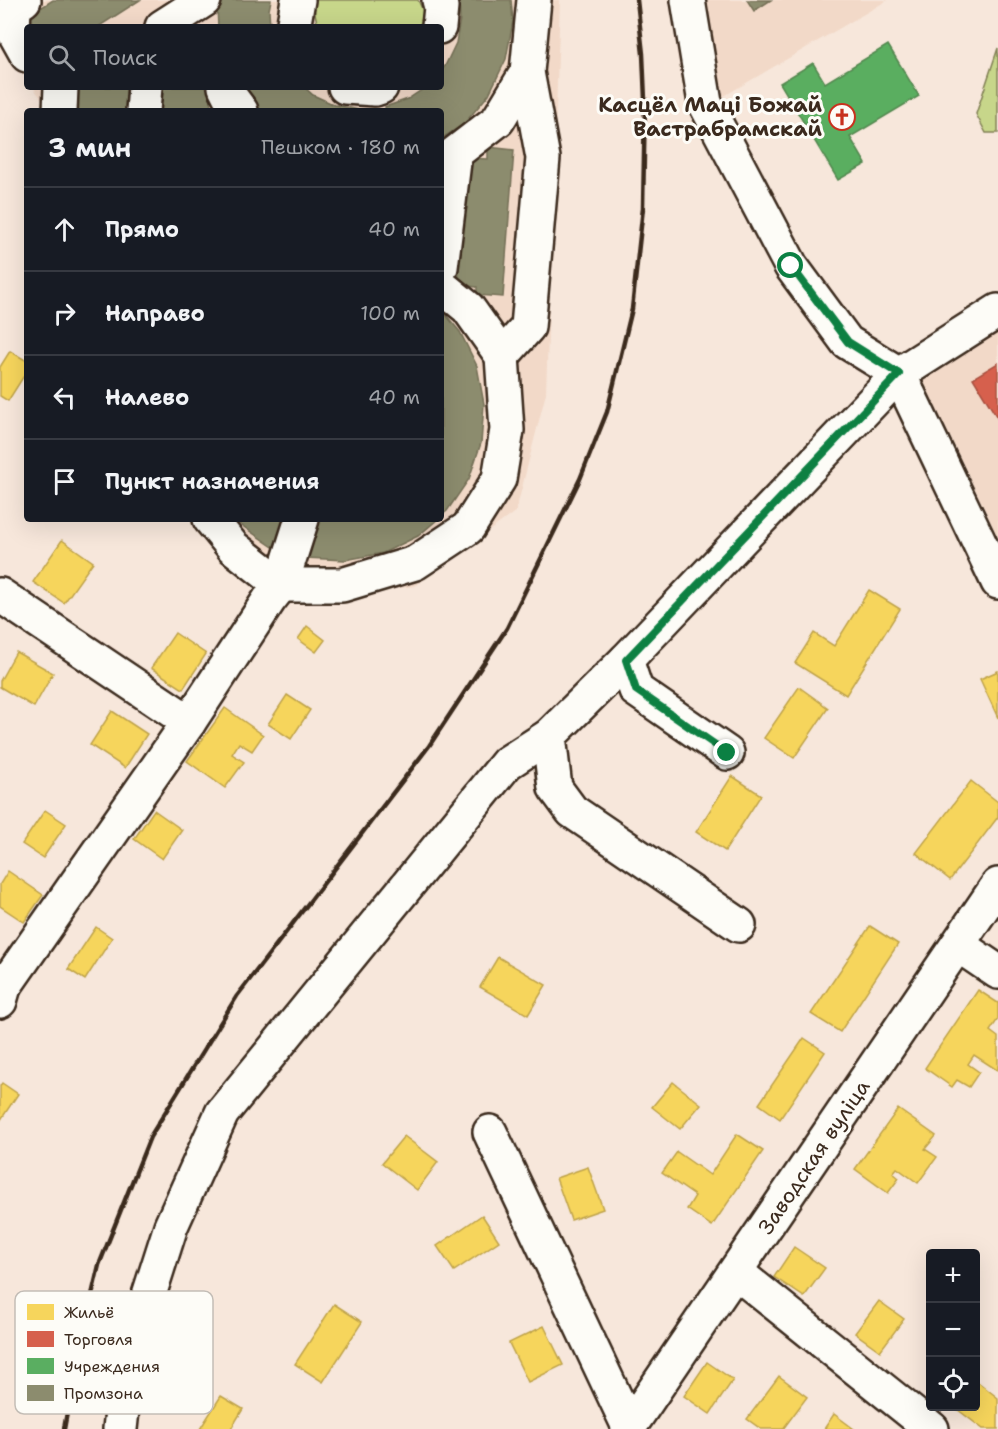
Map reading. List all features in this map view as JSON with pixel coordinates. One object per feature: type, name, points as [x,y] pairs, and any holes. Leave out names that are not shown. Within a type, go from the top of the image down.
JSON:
[{"type":"street","points":[[167,24],[204,0],[206,24]]},
{"type":"street","points":[[294,24],[298,0]]},
{"type":"street","points":[[439,0],[441,7],[439,24]]},
{"type":"street","points":[[502,356],[528,327],[543,158],[527,72],[534,0]]},
{"type":"street","points":[[688,0],[705,104],[791,266],[848,342],[899,374],[998,582]]},
{"type":"street","points":[[17,2],[13,30],[24,50]]},
{"type":"street","points":[[444,221],[448,159],[498,120],[527,72]]},
{"type":"street","points":[[60,108],[61,90]]},
{"type":"street","points":[[143,108],[145,90]]},
{"type":"street","points":[[212,522],[233,547],[282,585],[342,585],[415,563],[468,528],[499,479],[507,430],[502,356],[468,308],[444,288]]},
{"type":"street","points":[[150,1291],[171,1226],[222,1113],[507,763],[549,736],[626,660],[899,374],[998,311]]},
{"type":"street","points":[[0,1001],[3,987],[189,722],[269,600],[282,585],[301,522]]},
{"type":"street","points":[[0,595],[189,722]]},
{"type":"street","points":[[626,660],[636,690],[727,753]]},
{"type":"street","points":[[549,736],[555,788],[572,811],[739,925]]},
{"type":"street","name":"Заводская вуліца","points":[[629,1428],[998,885]]},
{"type":"street","points":[[958,945],[998,972]]},
{"type":"street","points":[[490,1132],[629,1428]]},
{"type":"street","points":[[736,1272],[932,1429]]},
{"type":"street","points":[[120,1429],[122,1414]]},
{"type":"shaded area","points":[[0,0],[560,0],[546,393],[516,511],[415,586],[287,604],[233,570],[193,522],[444,522],[444,108],[48,108],[35,90],[444,90],[444,24],[24,24],[24,75],[0,42]]},
{"type":"shaded area","points":[[670,0],[888,0],[724,96],[682,46]]},
{"type":"shaded area","points":[[998,325],[998,537],[920,374]]},
{"type":"green space","points":[[312,0],[418,0],[424,13],[420,24],[317,24]]},
{"type":"green space","points":[[998,48],[998,133],[986,133],[976,114]]},
{"type":"building: Жильё","points":[[10,351],[24,359],[24,376],[8,401],[0,396],[0,367]]},
{"type":"building: Жильё","points":[[62,540],[93,562],[64,603],[33,582]]},
{"type":"building: Жильё","points":[[869,590],[900,609],[846,695],[795,663],[814,633],[834,646]]},
{"type":"building: Жильё","points":[[307,626],[325,640],[316,652],[298,639]]},
{"type":"building: Жильё","points":[[175,633],[206,654],[183,689],[151,668]]},
{"type":"building: Жильё","points":[[16,652],[53,673],[34,707],[0,687],[0,681]]},
{"type":"building: Жильё","points":[[998,671],[998,718],[980,679]]},
{"type":"building: Жильё","points":[[799,687],[828,708],[794,758],[764,738]]},
{"type":"building: Жильё","points":[[287,695],[310,710],[291,739],[268,724]]},
{"type":"building: Жильё","points":[[225,708],[263,735],[252,751],[239,743],[232,754],[244,762],[225,788],[187,761]]},
{"type":"building: Жильё","points":[[112,711],[147,734],[125,768],[90,745]]},
{"type":"building: Жильё","points":[[732,776],[761,795],[725,851],[696,832]]},
{"type":"building: Жильё","points":[[971,781],[998,802],[998,817],[950,880],[916,853]]},
{"type":"building: Жильё","points":[[45,810],[66,824],[43,858],[22,844]]},
{"type":"building: Жильё","points":[[154,810],[182,830],[162,859],[134,839]]},
{"type":"building: Жильё","points":[[8,871],[43,895],[24,922],[0,906],[0,884]]},
{"type":"building: Жильё","points":[[870,926],[898,944],[840,1032],[811,1014]]},
{"type":"building: Жильё","points":[[96,927],[112,938],[85,980],[68,969]]},
{"type":"building: Жильё","points":[[498,957],[546,985],[528,1015],[480,987]]},
{"type":"building: Жильё","points":[[978,990],[998,1003],[998,1019],[990,1031],[998,1037],[998,1069],[974,1055],[968,1064],[979,1072],[969,1087],[957,1080],[952,1087],[925,1068]]},
{"type":"building: Жильё","points":[[804,1038],[825,1052],[780,1119],[759,1104]]},
{"type":"building: Жильё","points":[[673,1082],[701,1104],[680,1129],[652,1107]]},
{"type":"building: Жильё","points":[[2,1083],[18,1094],[0,1121],[0,1086]]},
{"type":"building: Жильё","points":[[898,1109],[936,1136],[925,1149],[937,1157],[918,1183],[897,1168],[893,1173],[899,1178],[888,1193],[855,1169]]},
{"type":"building: Жильё","points":[[737,1134],[763,1151],[712,1226],[687,1209],[695,1196],[662,1173],[677,1152],[710,1175]]},
{"type":"building: Жильё","points":[[404,1136],[438,1162],[417,1190],[382,1163]]},
{"type":"building: Жильё","points":[[588,1167],[603,1209],[571,1220],[556,1178]]},
{"type":"building: Жильё","points":[[482,1215],[499,1241],[454,1271],[437,1246]]},
{"type":"building: Жильё","points":[[794,1247],[825,1268],[804,1297],[774,1277]]},
{"type":"building: Жильё","points":[[879,1301],[904,1319],[880,1351],[855,1333]]},
{"type":"building: Жильё","points":[[334,1304],[362,1322],[323,1382],[295,1364]]},
{"type":"building: Жильё","points":[[544,1326],[563,1365],[528,1382],[509,1343]]},
{"type":"building: Жильё","points":[[707,1362],[733,1380],[710,1414],[684,1396]]},
{"type":"building: Жильё","points":[[779,1376],[807,1397],[783,1429],[761,1429],[747,1419]]},
{"type":"building: Жильё","points":[[980,1384],[998,1398],[998,1429],[983,1429],[960,1411],[980,1411]]},
{"type":"building: Жильё","points":[[221,1396],[243,1409],[231,1429],[200,1429],[210,1414],[213,1414],[213,1409]]},
{"type":"building: Жильё","points":[[834,1414],[854,1429],[824,1429]]},
{"type":"building: Торговля","points":[[998,363],[998,419],[973,378]]},
{"type":"building: Учреждения","name":"Касцёл Маці Божай Вастрабрамскай","points":[[888,45],[919,96],[850,137],[866,164],[838,180],[780,83],[813,63],[825,83]]},
{"type":"building: Промзона","points":[[53,0],[140,0],[103,24],[24,24],[20,21]]},
{"type":"building: Промзона","points":[[218,0],[271,0],[270,24],[218,24]]},
{"type":"building: Промзона","points":[[459,0],[511,0],[513,21],[506,59],[489,94],[464,124],[444,137],[444,108],[385,107],[408,99],[422,90],[444,90],[444,67],[456,43],[460,19]]},
{"type":"building: Промзона","points":[[747,0],[771,0],[754,11]]},
{"type":"building: Промзона","points":[[75,90],[126,90],[125,108],[74,108]]},
{"type":"building: Промзона","points":[[162,90],[212,90],[210,108],[161,108]]},
{"type":"building: Промзона","points":[[238,90],[307,90],[335,105],[350,108],[251,108]]},
{"type":"building: Промзона","points":[[488,147],[514,150],[503,297],[477,295],[477,287],[458,285],[467,158],[488,159]]},
{"type":"building: Промзона","points":[[444,313],[460,332],[477,366],[484,404],[481,443],[469,479],[444,514]]},
{"type":"building: Промзона","points":[[237,522],[286,522],[273,547]]},
{"type":"building: Промзона","points":[[313,522],[434,522],[418,536],[383,553],[345,560],[306,558]]},
{"type":"railway","points":[[93,1291],[99,1265],[150,1137],[237,996],[429,746],[507,628],[580,479],[607,412],[632,309],[643,208],[645,100],[637,0]]},
{"type":"railway","points":[[64,1429],[67,1414]]},
{"type":"place","name":"Касцёл Маці Божай Вастрабрамскай","points":[[842,117]]},
{"type":"route","points":[[727,753],[636,690],[626,660],[899,374],[848,342],[791,266]]}]
